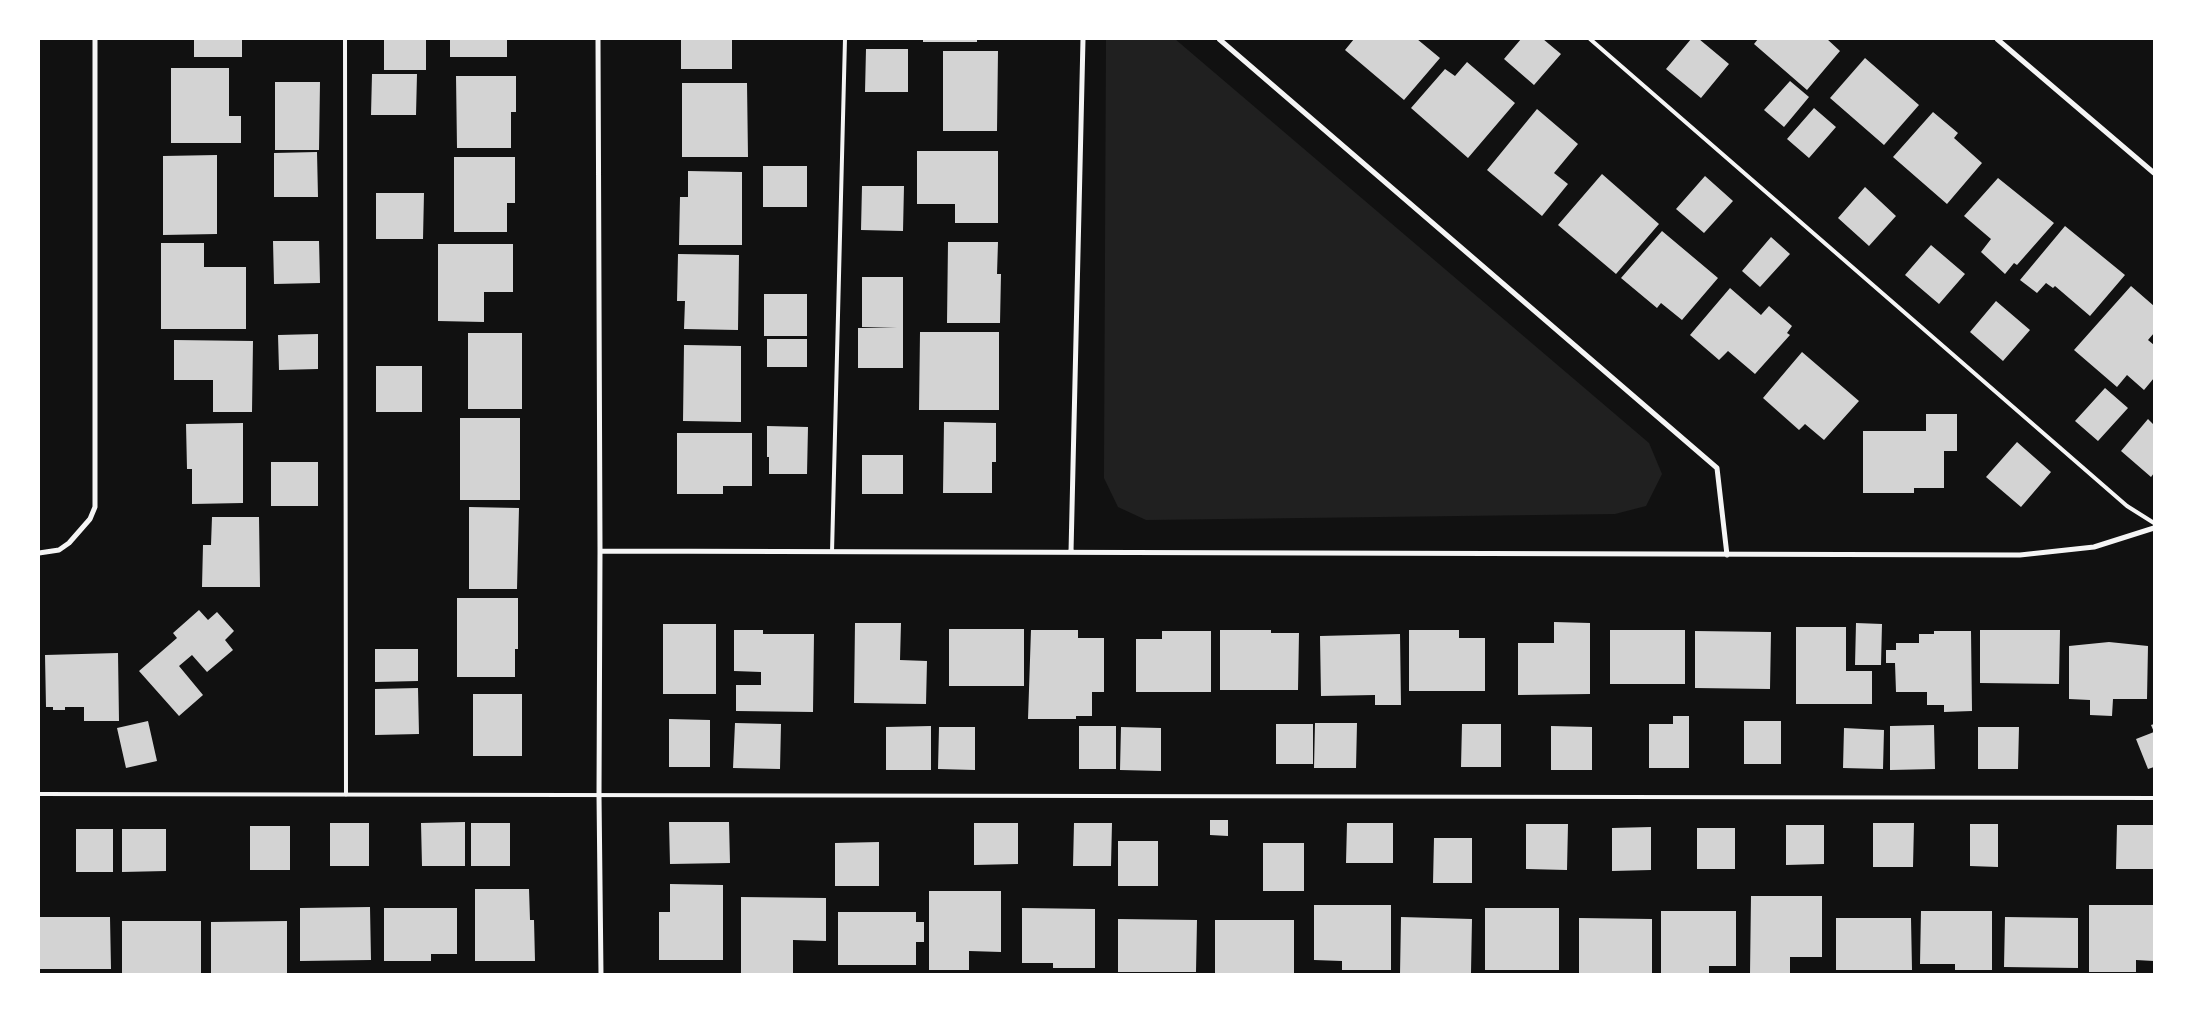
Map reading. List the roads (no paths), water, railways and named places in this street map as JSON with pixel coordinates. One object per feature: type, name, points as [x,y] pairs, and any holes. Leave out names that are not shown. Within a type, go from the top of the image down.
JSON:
[{"type":"street","points":[[39,553],[59,550],[69,543],[90,519],[95,507],[95,39]]},
{"type":"street","points":[[598,39],[601,974]]},
{"type":"street","points":[[1071,552],[1083,39]]},
{"type":"street","points":[[1219,39],[1717,468],[1727,555]]},
{"type":"street","points":[[1997,39],[2154,173]]},
{"type":"street","points":[[600,551],[2020,555],[2094,547],[2154,528]]},
{"type":"lane","points":[[345,39],[346,795]]},
{"type":"lane","points":[[832,552],[845,39]]},
{"type":"lane","points":[[1590,39],[2127,506],[2154,523]]},
{"type":"lane","points":[[39,794],[2154,798]]}]
